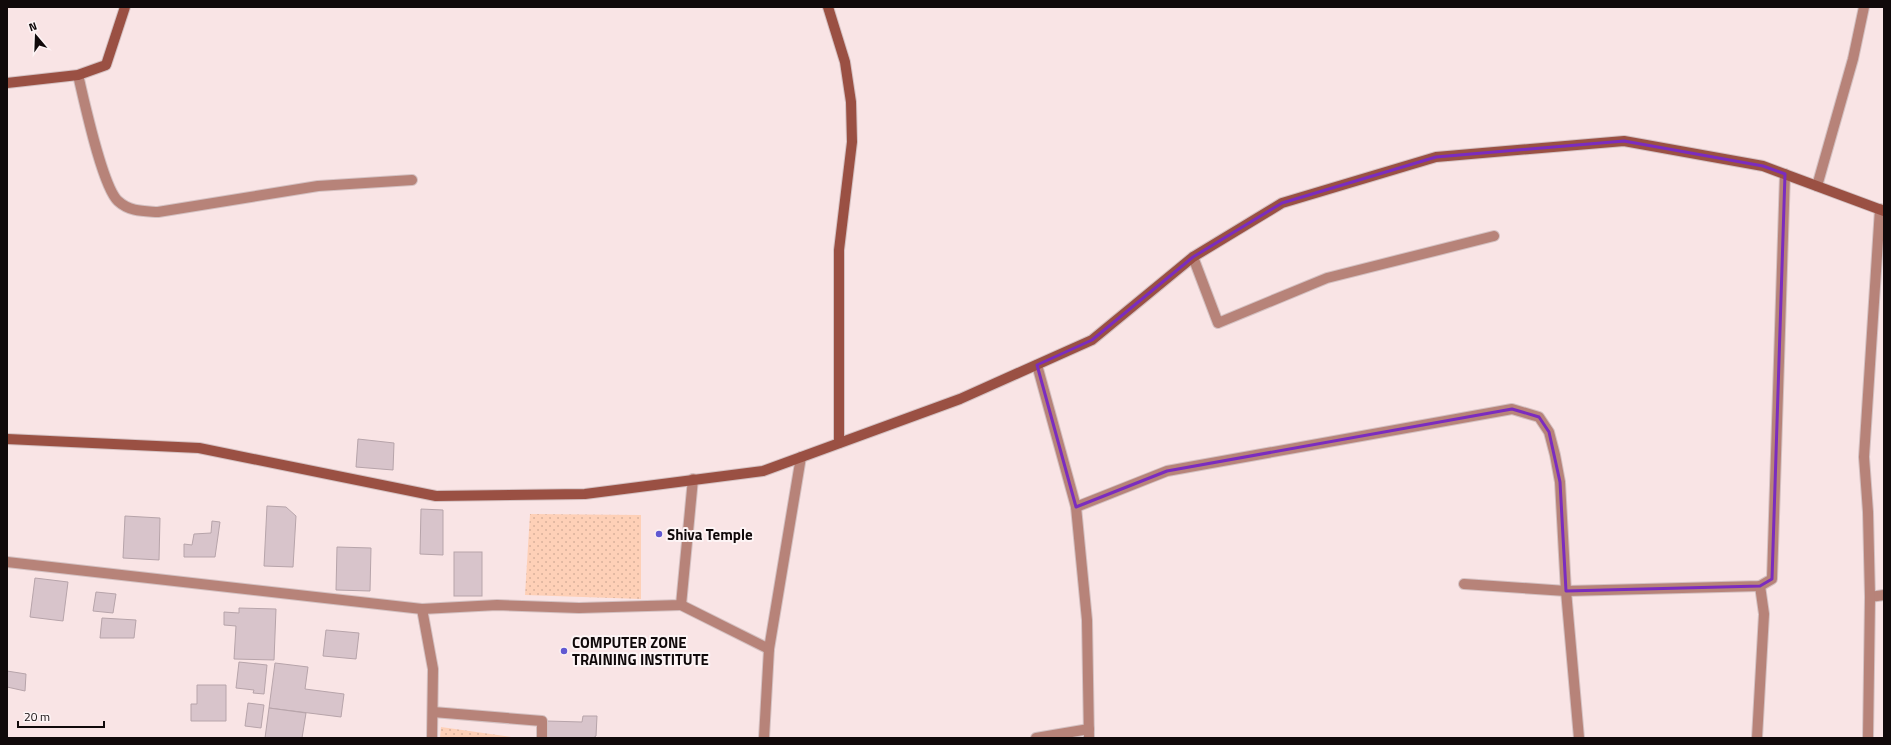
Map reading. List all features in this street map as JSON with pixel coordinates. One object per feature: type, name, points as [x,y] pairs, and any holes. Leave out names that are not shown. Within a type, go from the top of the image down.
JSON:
[{"type":"street","points":[[7,83],[78,75],[106,65],[125,7]]},
{"type":"street","points":[[828,7],[845,62],[851,102],[852,142],[839,250],[839,443]]},
{"type":"street","points":[[1817,186],[1853,59],[1864,7]]},
{"type":"street","points":[[78,75],[107,185],[118,201],[134,211],[158,212],[318,186],[412,180]]},
{"type":"street","points":[[7,439],[199,448],[436,496],[585,494],[763,470],[960,399],[1092,340],[1193,257],[1282,203],[1436,157],[1624,141],[1763,166],[1882,210],[1864,457],[1868,512],[1870,597],[1868,738]]},
{"type":"street","points":[[1464,584],[1566,591],[1760,586],[1772,579],[1785,174]]},
{"type":"street","points":[[1193,257],[1218,322],[1327,278],[1494,236]]},
{"type":"street","points":[[1036,738],[1089,734],[1087,620],[1076,507],[1037,365]]},
{"type":"street","points":[[1076,507],[1167,471],[1512,409],[1539,418],[1549,432],[1560,482],[1566,591],[1580,738]]},
{"type":"street","points":[[764,738],[769,649],[801,457]]},
{"type":"street","points":[[680,605],[693,479]]},
{"type":"street","points":[[7,562],[422,609],[497,605],[579,608],[680,605],[769,649]]},
{"type":"street","points":[[1757,738],[1764,614],[1760,586]]},
{"type":"street","points":[[1870,597],[1884,595]]},
{"type":"street","points":[[422,609],[433,669],[432,738]]},
{"type":"street","points":[[433,712],[542,721],[542,738]]},
{"type":"highlighted area","points":[[1624,141],[1763,166],[1785,174],[1772,579],[1760,586],[1566,591],[1560,482],[1549,432],[1539,417],[1512,409],[1167,471],[1076,507],[1037,365],[1092,340],[1193,257],[1282,203],[1436,157]]},
{"type":"shaded area","points":[[530,514],[641,515],[641,599],[525,595]]},
{"type":"shaded area","points":[[441,727],[519,738],[440,738]]},
{"type":"building","points":[[358,439],[394,443],[393,470],[356,467]]},
{"type":"building","points":[[267,506],[286,507],[296,516],[293,567],[264,566]]},
{"type":"building","points":[[421,509],[443,510],[443,555],[420,554]]},
{"type":"building","points":[[125,516],[160,518],[159,560],[123,558]]},
{"type":"building","points":[[212,521],[220,522],[215,557],[184,557],[184,544],[192,545],[194,534],[211,533]]},
{"type":"building","points":[[337,547],[371,548],[370,591],[336,590]]},
{"type":"building","points":[[454,552],[482,552],[482,596],[454,596]]},
{"type":"building","points":[[35,578],[68,582],[63,621],[30,617]]},
{"type":"building","points":[[96,592],[116,594],[113,613],[93,611]]},
{"type":"building","points":[[239,608],[276,609],[274,660],[234,659],[236,626],[224,625],[224,612],[239,613]]},
{"type":"building","points":[[102,618],[136,620],[134,638],[100,638]]},
{"type":"building","points":[[326,630],[359,633],[356,659],[323,656]]},
{"type":"building","points":[[239,662],[267,665],[264,694],[253,693],[254,690],[236,688]]},
{"type":"building","points":[[275,663],[308,667],[305,689],[344,694],[341,717],[269,708]]},
{"type":"building","points":[[7,671],[26,674],[25,691],[7,687]]},
{"type":"building","points":[[197,685],[226,685],[226,721],[191,721],[191,704],[197,704]]},
{"type":"building","points":[[248,703],[264,705],[261,728],[245,726]]},
{"type":"building","points":[[269,708],[306,713],[302,738],[265,738]]},
{"type":"building","points":[[583,716],[597,716],[596,736],[593,738],[546,738],[547,721],[582,722]]},
{"type":"place","name":"Shiva Temple","points":[[659,534]]},
{"type":"place","name":"COMPUTER ZONE TRAINING INSTITUTE","points":[[564,651]]}]
